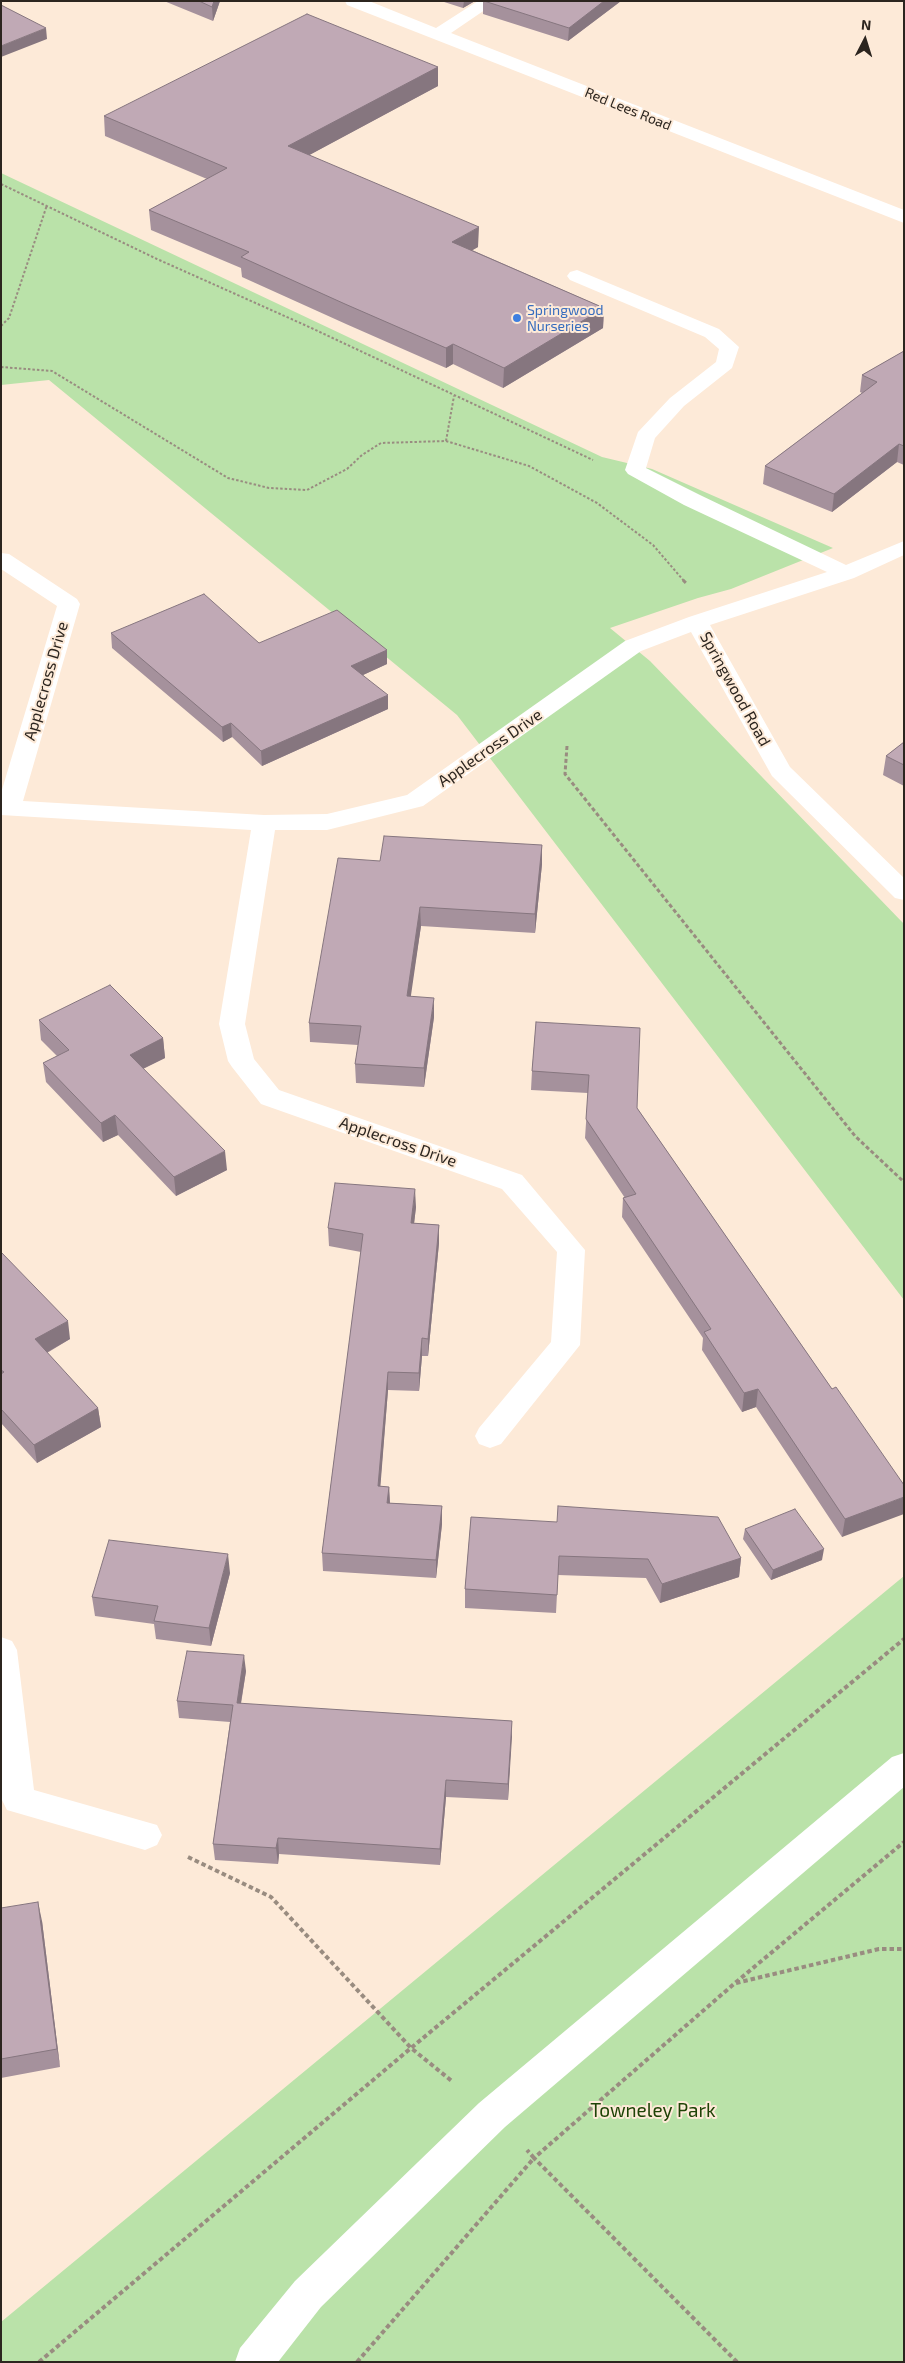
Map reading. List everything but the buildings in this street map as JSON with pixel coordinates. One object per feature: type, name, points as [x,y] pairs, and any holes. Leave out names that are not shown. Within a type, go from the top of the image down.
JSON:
[{"type":"street","name":"Red Lees Road","points":[[353,1],[874,207],[904,217]]},
{"type":"street","points":[[438,34],[490,1]]},
{"type":"street","points":[[577,276],[712,332],[729,347],[725,364],[677,402],[645,436],[635,470],[692,500],[846,573]]},
{"type":"street","name":"Springwood Road","points":[[904,547],[846,573],[708,619],[780,771],[904,892]]},
{"type":"street","name":"Applecross Drive","points":[[1,559],[68,604],[5,807],[264,823],[327,822],[415,801],[633,646],[708,619]]},
{"type":"street","name":"Applecross Drive","points":[[264,823],[232,1024],[241,1061],[270,1098],[512,1182],[571,1250],[565,1345],[490,1436]]},
{"type":"street","points":[[1,1650],[10,1807],[145,1835]]},
{"type":"street","points":[[254,2362],[308,2294],[492,2115],[904,1767]]},
{"type":"path","points":[[1,184],[157,259],[307,326],[597,462],[635,470]]},
{"type":"path","points":[[1,326],[9,318],[47,205]]},
{"type":"path","points":[[1,367],[52,371],[228,478],[269,488],[307,490],[347,469],[362,455],[381,443],[446,441],[529,466],[597,503],[653,545],[698,598],[708,619]]},
{"type":"path","points":[[446,441],[454,396]]},
{"type":"path","points":[[565,774],[855,1136],[904,1182]]},
{"type":"path","points":[[39,2362],[411,2048],[904,1639]]},
{"type":"path","points":[[145,1835],[271,1897],[411,2048],[492,2115],[737,2362]]},
{"type":"path","points":[[357,2362],[534,2158],[735,1984],[904,1842]]},
{"type":"path","points":[[735,1984],[879,1950],[904,1949]]},
{"type":"green space","points":[[1,173],[602,457],[652,469],[833,548],[731,589],[698,598],[610,628],[650,661],[904,924],[904,1300],[457,715],[49,380],[1,385]]},
{"type":"green space","name":"Towneley Park","points":[[904,1576],[904,2362],[1,2362],[1,2322]]},
{"type":"place","name":"Springwood Nurseries","points":[[517,318]]}]
